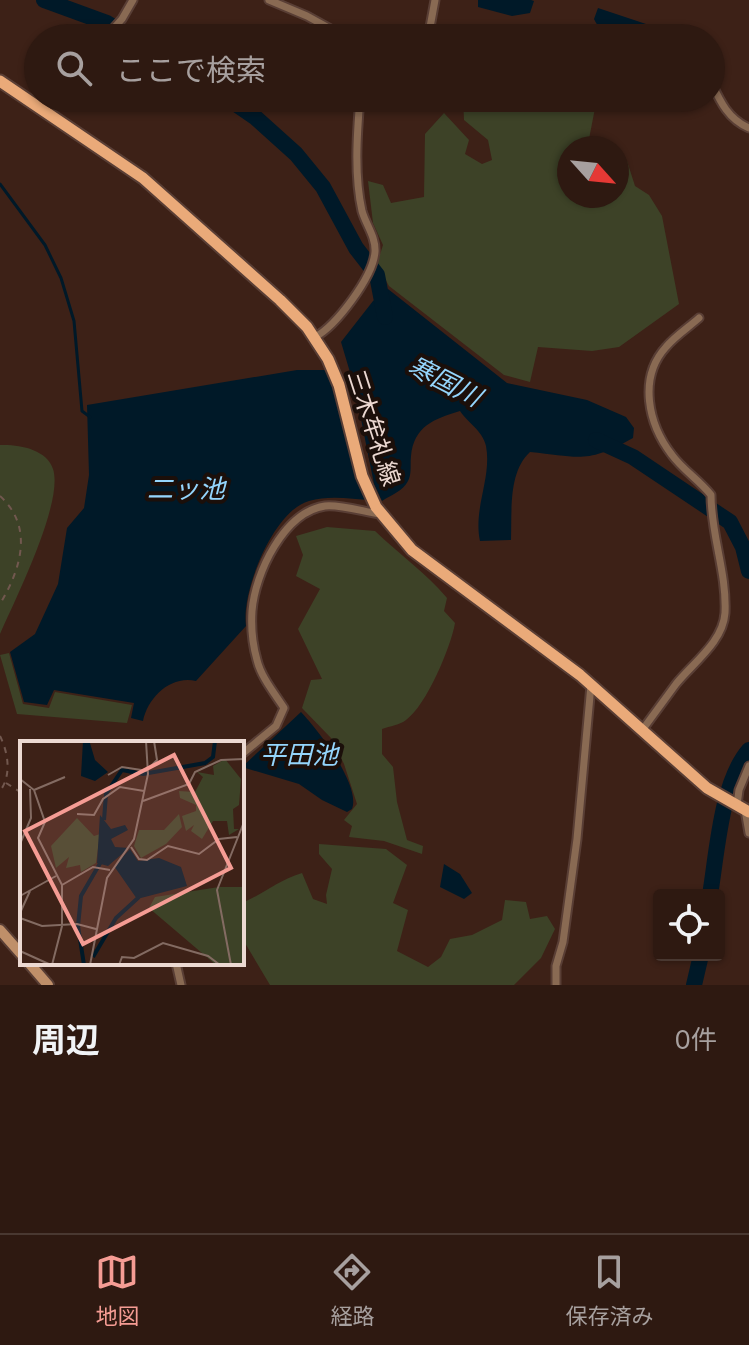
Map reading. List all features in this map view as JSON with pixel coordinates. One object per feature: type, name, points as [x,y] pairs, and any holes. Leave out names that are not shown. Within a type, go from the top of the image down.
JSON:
[{"type":"main road","name":"三木牟礼線","points":[[0,81],[24,97]]},
{"type":"main road","name":"三木牟礼線","points":[[46,112],[143,178],[280,300],[317,342],[339,385],[362,476],[378,510],[412,550],[591,685],[682,767],[741,808]]},
{"type":"street","points":[[118,24],[133,0]]},
{"type":"street","points":[[269,0],[322,24]]},
{"type":"street","points":[[431,24],[435,0]]},
{"type":"street","points":[[725,108],[749,128]]},
{"type":"street","points":[[317,342],[343,311],[374,259],[375,241],[362,210],[359,187],[359,112]]},
{"type":"street","points":[[643,729],[678,682],[715,641],[725,616],[724,583],[711,522],[711,495],[670,453],[649,407],[648,385],[654,364],[666,347],[699,318]]},
{"type":"street","points":[[244,752],[276,726],[284,708],[261,673],[253,632],[252,610],[274,547],[294,519],[325,506],[378,510]]},
{"type":"street","points":[[556,985],[556,966],[563,942],[577,839],[591,685]]},
{"type":"street","points":[[749,766],[739,790],[749,833]]},
{"type":"street","points":[[0,930],[20,953]]},
{"type":"street","points":[[31,965],[48,985]]},
{"type":"street","points":[[176,965],[181,985]]},
{"type":"path","points":[[0,496],[11,507],[20,524],[22,547],[18,569],[0,604]]},
{"type":"path","points":[[0,736],[8,772],[6,783],[0,791]]},
{"type":"path","points":[[6,783],[20,792]]},
{"type":"green space","points":[[464,112],[594,112],[590,136],[557,136],[557,208],[629,208],[629,167],[635,186],[649,195],[662,216],[679,304],[619,347],[592,351],[538,347],[530,382],[504,375],[389,286],[377,264],[383,245],[373,223],[368,181],[383,185],[391,203],[424,197],[425,134],[444,113],[469,140],[465,154],[482,164],[492,160],[488,140],[464,120]]},
{"type":"green space","points":[[0,445],[23,447],[45,457],[53,469],[54,484],[45,527],[0,634]]},
{"type":"green space","points":[[327,527],[375,531],[447,598],[444,611],[455,623],[443,661],[422,702],[404,722],[382,729],[382,754],[393,767],[397,802],[407,840],[423,846],[422,854],[384,841],[349,837],[352,826],[344,820],[357,804],[344,764],[331,738],[302,708],[311,680],[322,679],[298,629],[320,589],[296,576],[303,555],[296,536]]},
{"type":"green space","points":[[9,653],[23,704],[49,708],[55,692],[132,705],[127,723],[17,714],[0,655]]},
{"type":"green space","points":[[319,844],[386,849],[407,865],[393,903],[408,910],[397,951],[428,967],[441,957],[450,939],[472,935],[502,920],[505,900],[526,902],[530,919],[547,916],[555,929],[541,958],[514,985],[270,985],[244,941],[244,902],[302,873],[313,899],[327,904],[332,869],[319,854]]},
{"type":"water","points":[[478,0],[534,1],[530,13],[512,16],[478,7]]},
{"type":"water","points":[[598,8],[646,24],[598,24],[594,19]]},
{"type":"water","points":[[388,289],[507,383],[587,400],[626,417],[634,428],[633,438],[605,452],[583,457],[530,452],[523,460],[515,481],[511,540],[480,541],[478,529],[487,470],[486,446],[482,436],[460,411],[434,421],[421,431],[413,446],[408,481],[382,501],[374,484],[355,389],[341,342],[373,301]]},
{"type":"water","name":"二ッ池","points":[[297,370],[330,370],[371,500],[324,498],[309,501],[283,520],[262,554],[254,574],[246,626],[196,681],[178,681],[155,696],[143,721],[131,718],[134,703],[54,690],[47,705],[24,702],[10,652],[35,634],[58,584],[67,528],[84,508],[89,475],[87,405]]},
{"type":"water","name":"平田池","points":[[301,712],[327,744],[344,773],[353,799],[352,809],[347,812],[299,784],[244,765]]},
{"type":"water","points":[[444,864],[460,874],[472,893],[464,899],[440,887]]},
{"type":"waterway","name":"寒国川","points":[[44,0],[109,24]]},
{"type":"waterway","name":"寒国川","points":[[247,112],[296,154],[323,187],[356,248],[377,275],[385,317]]},
{"type":"waterway","points":[[0,184],[45,245],[61,278],[74,321],[82,411],[90,417]]},
{"type":"waterway","name":"寒国川","points":[[596,440],[633,457],[730,522],[743,547],[749,571]]},
{"type":"waterway","name":"寒国川","points":[[711,889],[726,799],[732,780],[749,750]]},
{"type":"waterway","name":"寒国川","points":[[694,985],[700,961]]}]
